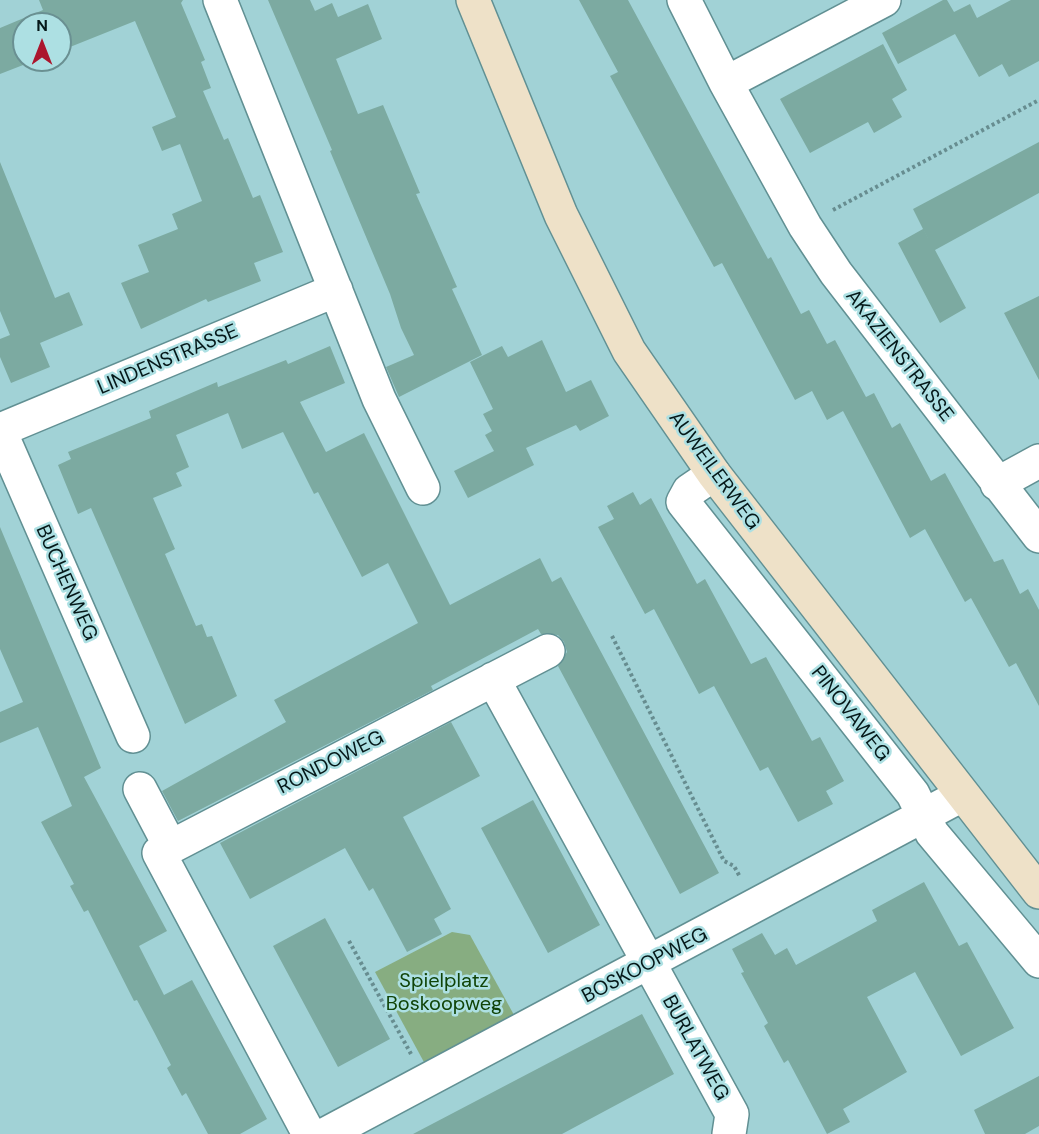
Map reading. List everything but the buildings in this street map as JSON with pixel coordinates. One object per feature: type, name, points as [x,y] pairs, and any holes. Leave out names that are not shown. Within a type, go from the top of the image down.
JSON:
[{"type":"street","points":[[220,0],[379,399],[423,488]]},
{"type":"street","name":"AUWEILERWEG","points":[[473,0],[561,215],[628,351],[714,474],[1039,892]]},
{"type":"street","name":"AKAZIENSTRASSE","points":[[684,0],[726,83],[805,226],[836,273],[1039,536]]},
{"type":"street","points":[[726,83],[884,0]]},
{"type":"street","name":"LINDENSTRASSE","points":[[0,430],[336,290]]},
{"type":"street","name":"BUCHENWEG","points":[[0,430],[133,736]]},
{"type":"street","points":[[997,484],[1039,461]]},
{"type":"street","name":"PINOVAWEG","points":[[714,474],[689,491],[683,502],[912,794],[932,833],[1039,961]]},
{"type":"street","name":"RONDOWEG","points":[[170,846],[548,651]]},
{"type":"street","points":[[493,679],[648,964]]},
{"type":"street","points":[[140,789],[170,846],[159,853],[309,1134]]},
{"type":"street","name":"BOSKOOPWEG","points":[[326,1134],[962,795]]},
{"type":"street","name":"BURLATWEG","points":[[648,964],[732,1114],[729,1134]]},
{"type":"path","points":[[805,226],[1039,100]]},
{"type":"path","points":[[612,636],[724,861],[734,866],[756,906]]},
{"type":"path","points":[[350,941],[426,1081]]},
{"type":"green space","name":"Spielplatz Boskoopweg","points":[[452,932],[470,935],[514,1015],[425,1064],[375,972]]}]
